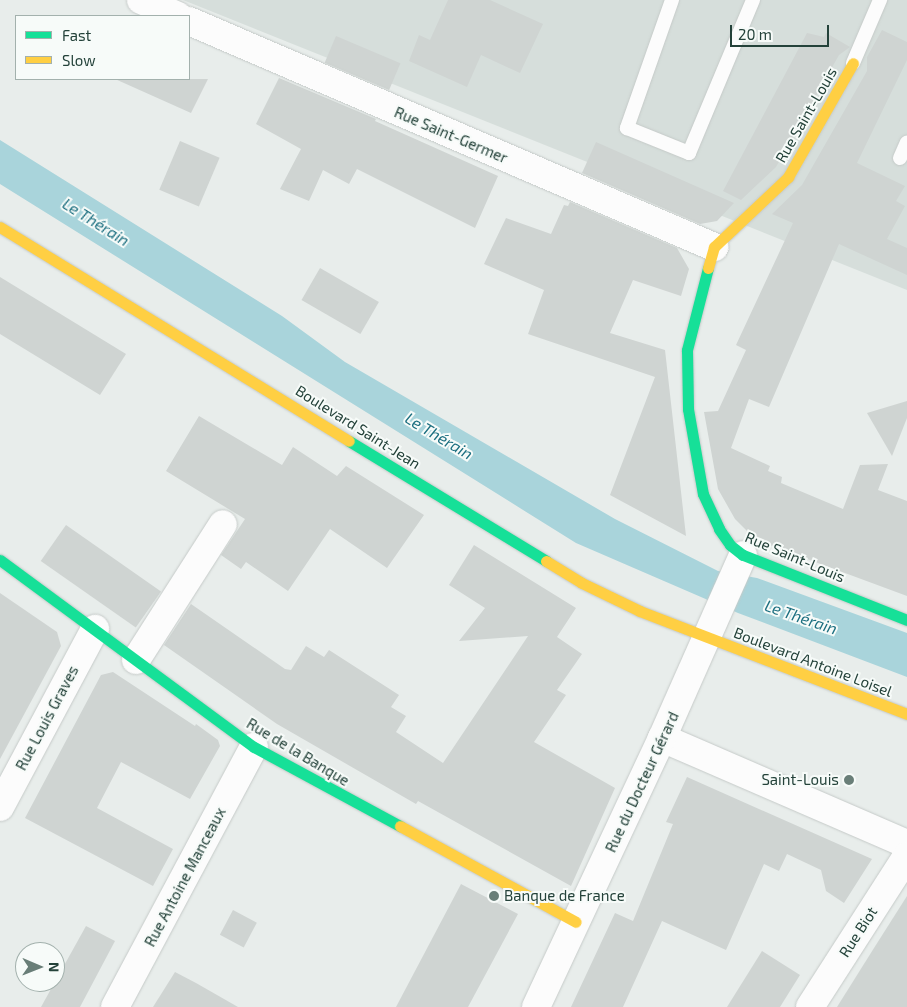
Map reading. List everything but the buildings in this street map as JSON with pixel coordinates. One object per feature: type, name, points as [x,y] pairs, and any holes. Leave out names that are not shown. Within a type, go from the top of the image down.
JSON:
[{"type":"street","points":[[141,0],[176,15]]},
{"type":"street","name":"Rue Saint-Germer","points":[[190,21],[714,247]]},
{"type":"street","name":"Rue Saint-Louis","points":[[852,63],[788,177],[714,247],[691,325],[687,350],[688,409],[697,467],[708,507],[730,545],[743,555],[907,620]]},
{"type":"street","name":"Boulevard Saint-Jean","points":[[0,227],[582,583],[640,611],[708,638]]},
{"type":"street","points":[[136,660],[223,524]]},
{"type":"street","name":"Rue du Docteur Gérard","points":[[536,1007],[708,638],[743,555]]},
{"type":"street","name":"Rue de la Banque","points":[[0,560],[254,747],[576,922]]},
{"type":"street","name":"Rue Louis Graves","points":[[0,807],[94,629]]},
{"type":"street","name":"Boulevard Antoine Loisel","points":[[708,638],[907,714]]},
{"type":"street","points":[[662,738],[907,844]]},
{"type":"street","name":"Rue Antoine Manceaux","points":[[115,1007],[254,747]]},
{"type":"street","name":"Rue Biot","points":[[810,1007],[907,856]]},
{"type":"lane","points":[[672,0],[627,128],[689,153],[753,0]]},
{"type":"lane","points":[[852,63],[880,0]]},
{"type":"lane","points":[[900,158],[907,142]]},
{"type":"shaded area","points":[[183,0],[907,0],[907,290]]},
{"type":"water","name":"Le Thérain","points":[[0,140],[282,316],[345,362],[615,519],[718,571],[757,578],[907,633],[907,677],[738,613],[576,543],[0,184]]},
{"type":"traffic: fast","points":[[708,268],[687,350],[688,409],[703,494],[719,529],[730,545],[743,555],[907,620]]},
{"type":"traffic: fast","points":[[349,441],[546,561]]},
{"type":"traffic: fast","points":[[0,560],[254,747],[400,826]]},
{"type":"traffic: slow","points":[[708,268],[714,247],[788,177],[853,63]]},
{"type":"traffic: slow","points":[[0,227],[349,441]]},
{"type":"traffic: slow","points":[[546,561],[582,583],[640,611],[907,714]]},
{"type":"traffic: slow","points":[[400,826],[576,922]]},
{"type":"place","name":"Saint-Louis","points":[[849,780]]},
{"type":"place","name":"Banque de France","points":[[494,896]]}]
